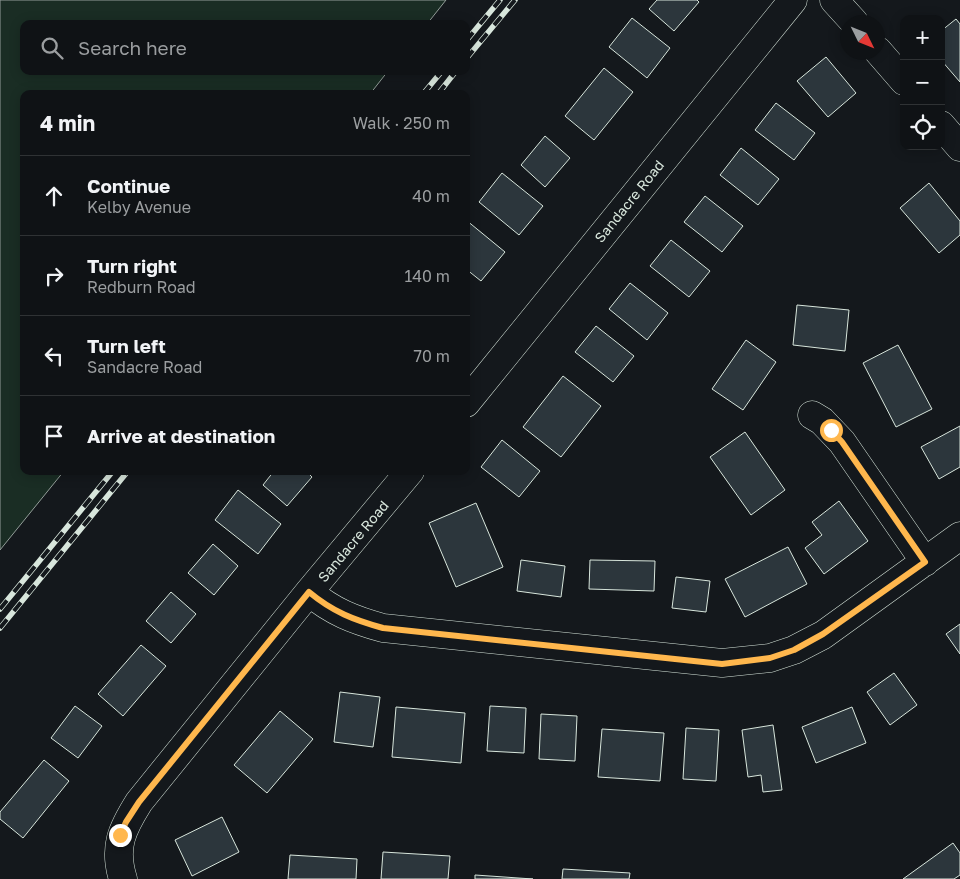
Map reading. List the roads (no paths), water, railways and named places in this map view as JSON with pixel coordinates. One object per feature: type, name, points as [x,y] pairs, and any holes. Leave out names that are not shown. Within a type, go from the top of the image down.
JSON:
[{"type":"street","name":"Sandacre Road","points":[[470,397],[793,0]]},
{"type":"street","points":[[834,0],[848,15]]},
{"type":"street","points":[[885,58],[900,76]]},
{"type":"street","points":[[945,130],[960,147]]},
{"type":"street","points":[[812,414],[822,421],[842,442],[925,562]]},
{"type":"street","name":"Sandacre Road","points":[[123,879],[120,867],[119,844],[120,835],[130,815],[309,592],[407,475]]},
{"type":"street","points":[[309,592],[336,612],[383,628],[722,664],[770,658],[794,650],[823,634],[960,536]]},
{"type":"railway","points":[[470,36],[500,0]]},
{"type":"railway","points":[[470,54],[515,0]]},
{"type":"railway","points":[[426,90],[439,75]]},
{"type":"railway","points":[[441,90],[453,75]]},
{"type":"railway","points":[[0,609],[110,475]]},
{"type":"railway","points":[[0,628],[125,475]]}]
